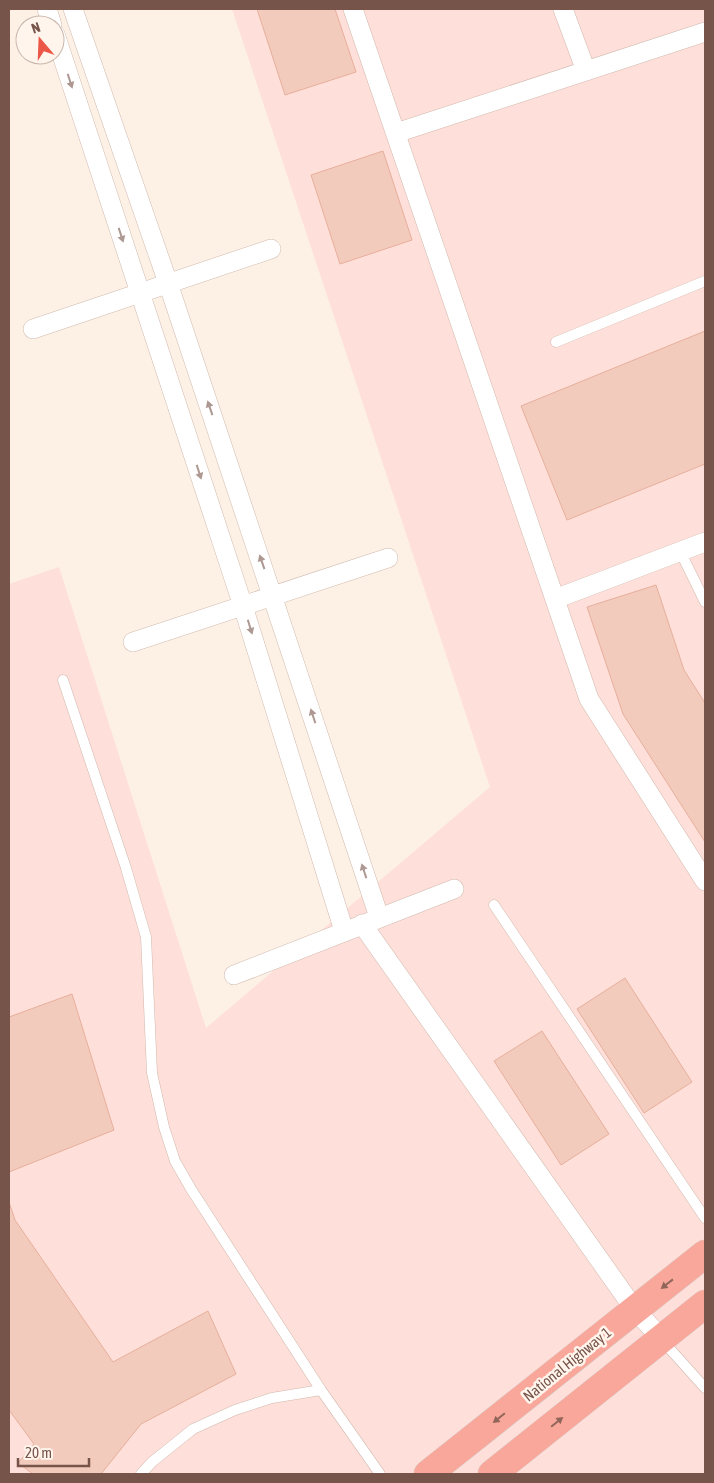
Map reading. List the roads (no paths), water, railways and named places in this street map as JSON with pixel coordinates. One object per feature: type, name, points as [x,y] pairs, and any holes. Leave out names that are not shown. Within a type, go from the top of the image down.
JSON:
[{"type":"highway","name":"National Highway 1","points":[[428,1474],[705,1254]]},
{"type":"highway","points":[[492,1474],[705,1304]]},
{"type":"street","points":[[73,9],[168,284],[379,917]]},
{"type":"street","points":[[353,9],[589,700],[705,881]]},
{"type":"street","points":[[563,9],[586,71]]},
{"type":"street","points":[[396,133],[705,32]]},
{"type":"street","points":[[65,64],[243,606],[344,931]]},
{"type":"street","points":[[33,329],[271,249]]},
{"type":"street","points":[[555,599],[705,542]]},
{"type":"street","points":[[133,642],[388,558]]},
{"type":"street","points":[[234,975],[454,889]]},
{"type":"street","points":[[362,924],[635,1310],[661,1338]]},
{"type":"lane","points":[[556,342],[705,281]]},
{"type":"lane","points":[[680,551],[705,602]]},
{"type":"lane","points":[[63,680],[126,868],[146,937],[152,1073],[164,1127],[175,1161],[321,1390],[380,1474]]},
{"type":"lane","points":[[494,906],[705,1218]]},
{"type":"lane","points":[[661,1338],[705,1388]]},
{"type":"lane","points":[[141,1474],[152,1462],[193,1429],[235,1410],[272,1398],[321,1390]]}]
